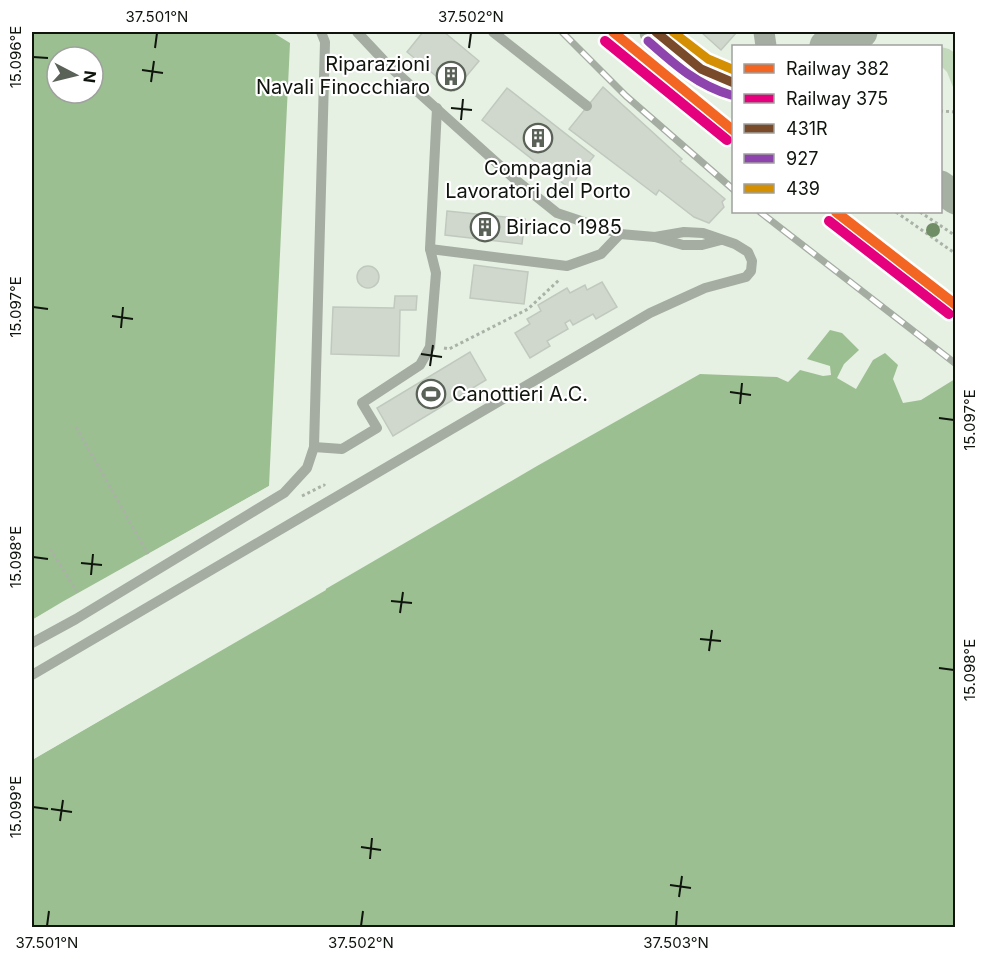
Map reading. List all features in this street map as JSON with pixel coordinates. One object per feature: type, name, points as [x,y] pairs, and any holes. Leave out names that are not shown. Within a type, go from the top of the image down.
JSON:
[{"type":"main road","points":[[656,32],[703,72],[732,82]]},
{"type":"main road","points":[[679,32],[713,61],[732,66]]},
{"type":"main road","points":[[828,45],[861,32]]},
{"type":"main road","points":[[846,45],[861,32]]},
{"type":"main road","points":[[942,188],[956,198]]},
{"type":"lane","points":[[32,643],[76,619],[284,493],[307,468],[314,447],[325,42],[321,32]]},
{"type":"lane","points":[[32,675],[650,313],[705,288],[746,278],[751,271],[752,261],[748,252],[735,244],[722,240],[702,245],[683,245],[655,237],[620,234],[557,213],[389,66],[357,32]]},
{"type":"lane","points":[[493,32],[587,106]]},
{"type":"lane","points":[[314,447],[342,449],[377,428],[362,403],[420,365],[430,347],[436,273],[430,249],[437,108]]},
{"type":"lane","points":[[430,249],[567,266],[601,254],[620,234]]},
{"type":"path","points":[[897,213],[956,254]]},
{"type":"path","points":[[921,213],[956,237]]},
{"type":"path","points":[[430,347],[449,349],[528,309],[559,280]]},
{"type":"path","points":[[76,427],[148,554]]},
{"type":"path","points":[[284,493],[298,498],[324,485],[334,497]]},
{"type":"path","points":[[50,549],[78,593]]},
{"type":"shaded area","points":[[32,32],[272,32],[290,43],[269,486],[32,620]]},
{"type":"shaded area","points":[[942,47],[955,53],[955,92],[947,72],[942,67]]},
{"type":"shaded area","points":[[830,330],[842,333],[859,350],[844,364],[837,378],[856,389],[873,360],[885,353],[898,365],[893,379],[903,403],[921,400],[955,379],[955,927],[32,927],[32,760],[537,466],[700,374],[777,377],[788,382],[800,370],[823,376],[831,375],[830,366],[807,359]]},
{"type":"pier","points":[[269,486],[271,489],[32,623],[32,620],[62,602]]},
{"type":"pier","points":[[325,587],[326,590],[32,760],[32,756]]},
{"type":"building","name":"Riparazioni Navali Finocchiaro","points":[[423,32],[444,32],[479,61],[454,91],[407,52]]},
{"type":"building","points":[[701,32],[737,32],[721,50]]},
{"type":"building","points":[[603,87],[682,159],[680,161],[725,199],[722,202],[724,207],[709,223],[694,217],[659,190],[656,195],[569,129]]},
{"type":"building","name":"Compagnia Lavoratori del Porto","points":[[507,88],[594,156],[569,188],[482,120]]},
{"type":"building","name":"Biriaco 1985","points":[[447,211],[525,219],[522,244],[445,235]]},
{"type":"building","points":[[474,265],[528,272],[524,304],[470,298]]},
{"type":"building","points":[[368,266],[376,269],[379,277],[376,285],[368,288],[360,285],[357,277],[360,269]]},
{"type":"building","points":[[602,282],[617,307],[596,319],[593,314],[573,325],[570,320],[565,323],[568,329],[547,341],[550,346],[530,358],[515,333],[530,324],[527,319],[541,311],[538,305],[567,288],[570,293],[585,285],[587,290]]},
{"type":"building","points":[[395,296],[417,296],[416,310],[400,310],[399,356],[331,354],[333,307],[394,308]]},
{"type":"building","name":"Canottieri A.C.","points":[[470,352],[486,380],[393,436],[377,408]]},
{"type":"railway","points":[[562,32],[626,96],[732,188]]},
{"type":"railway","points":[[761,213],[956,364]]},
{"type":"rail line","name":"382","points":[[613,32],[732,129]]},
{"type":"rail line","name":"375","points":[[605,41],[727,140]]},
{"type":"rail line","name":"382","points":[[837,213],[956,305]]},
{"type":"rail line","name":"375","points":[[829,221],[949,314]]},
{"type":"transit line","name":"431R","points":[[656,32],[701,69],[732,82]]},
{"type":"transit line","name":"439","points":[[673,32],[708,59],[732,69]]},
{"type":"transit line","name":"927","points":[[648,41],[697,80],[731,95]]},
{"type":"place","name":"Riparazioni Navali Finocchiaro","points":[[451,76]]},
{"type":"place","name":"Compagnia Lavoratori del Porto","points":[[538,138]]},
{"type":"place","name":"Biriaco 1985","points":[[485,227]]},
{"type":"place","name":"Canottieri A.C.","points":[[431,394]]}]
